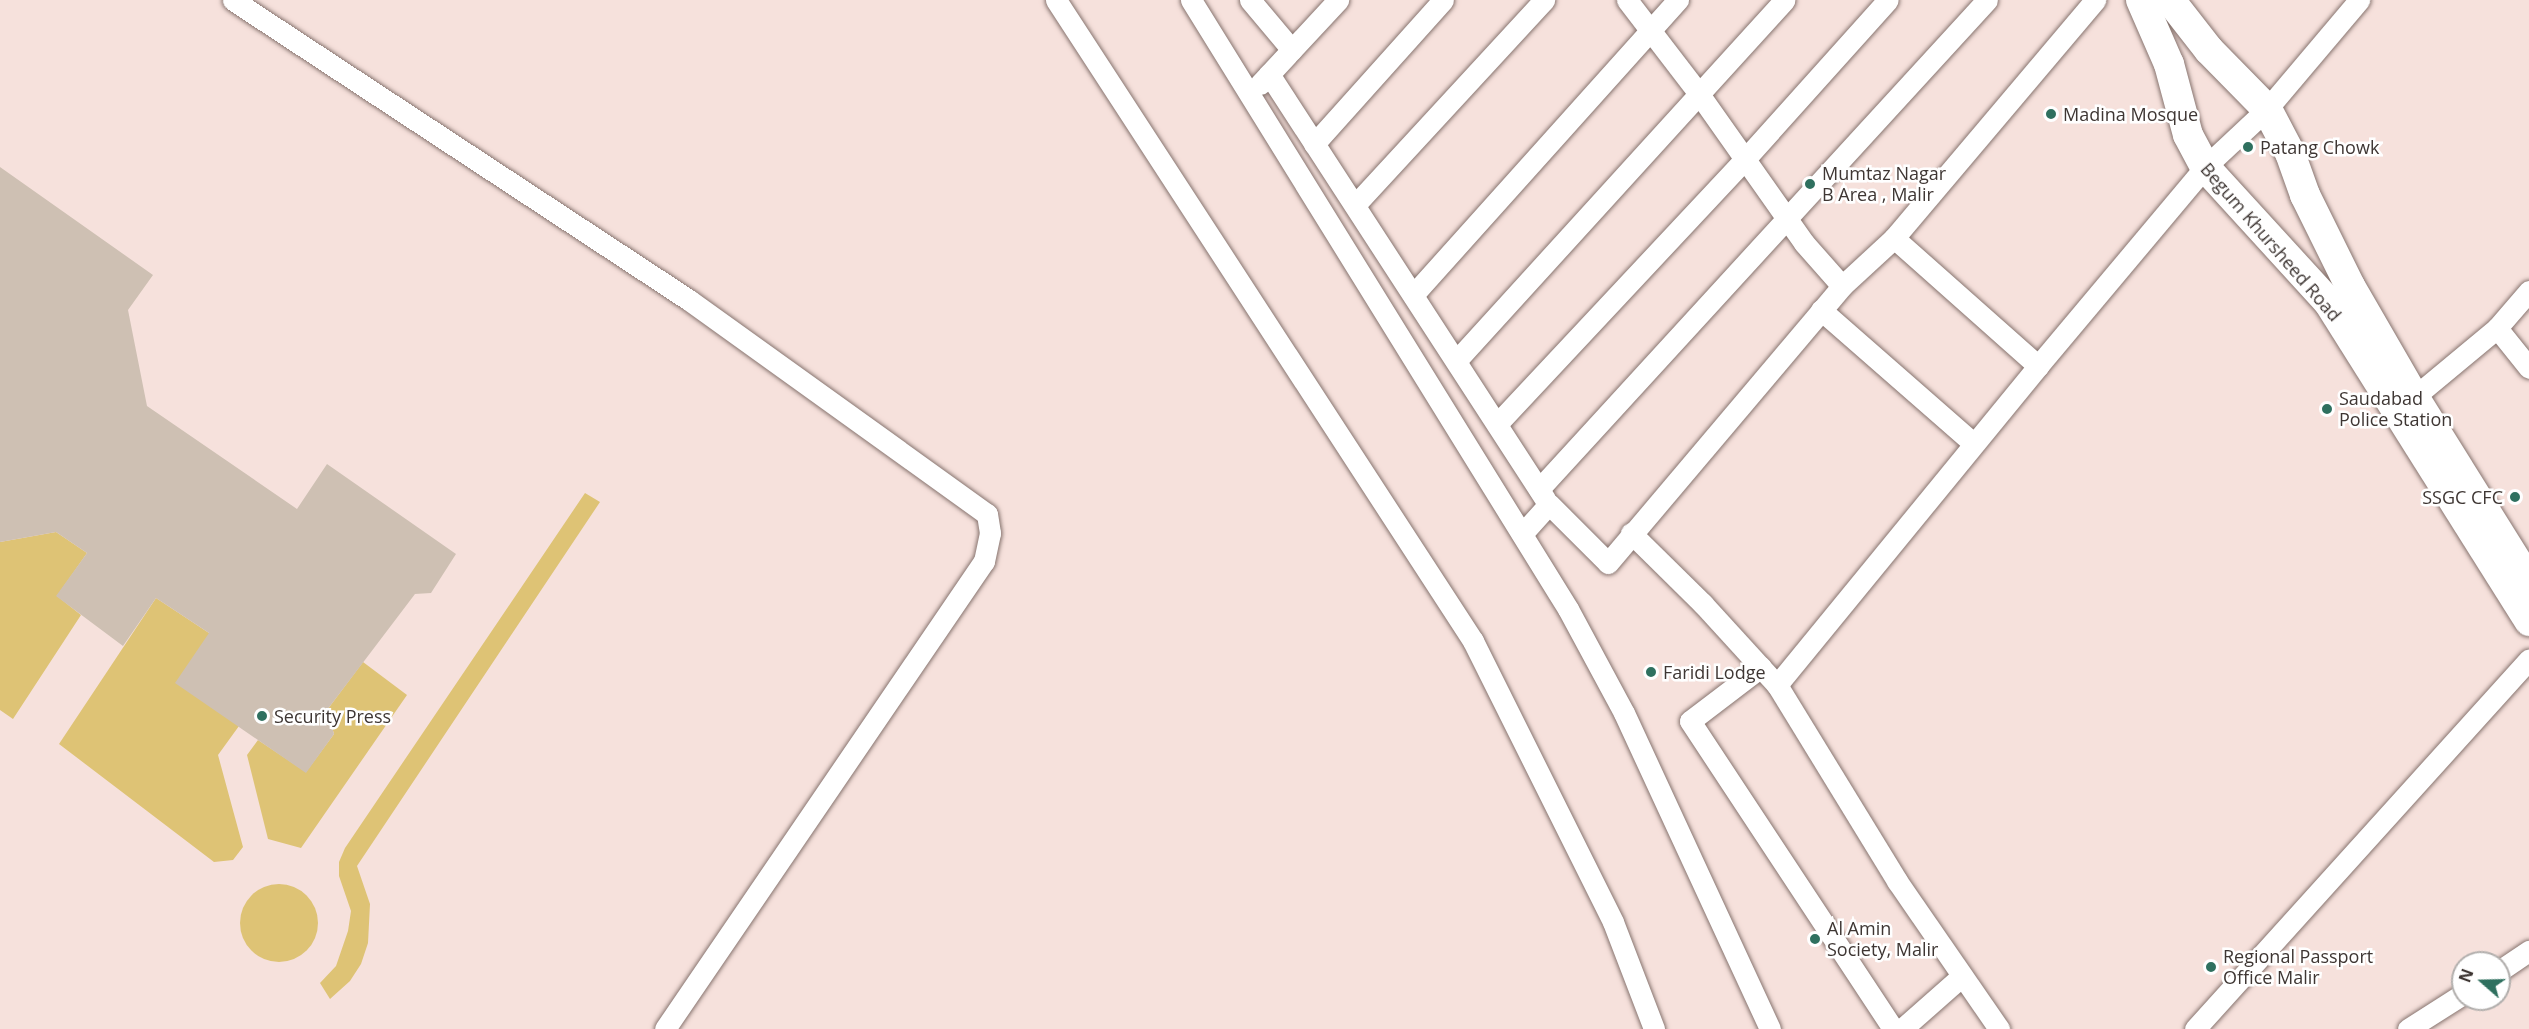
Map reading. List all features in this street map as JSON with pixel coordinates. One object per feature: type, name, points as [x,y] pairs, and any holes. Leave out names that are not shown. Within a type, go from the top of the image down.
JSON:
[{"type":"main road","name":"Begum Khursheed Road","points":[[2140,0],[2169,64],[2188,135],[2205,167],[2329,303],[2529,621]]},
{"type":"main road","name":"Begum Khursheed Road","points":[[2170,0],[2223,66],[2267,109],[2290,153],[2305,195],[2350,286],[2414,397],[2529,581]]},
{"type":"street","points":[[233,0],[689,300],[987,514],[990,533],[984,561],[665,1029]]},
{"type":"street","points":[[1056,0],[1473,641],[1613,922],[1654,1029]]},
{"type":"street","points":[[1191,0],[1568,609],[1624,713],[1770,1029]]},
{"type":"street","points":[[1250,0],[1292,50]]},
{"type":"street","points":[[1250,96],[1338,0]]},
{"type":"street","points":[[1314,144],[1443,0]]},
{"type":"street","points":[[1354,206],[1544,0]]},
{"type":"street","points":[[1628,0],[1746,158],[1787,219],[1842,286]]},
{"type":"street","points":[[1413,295],[1678,0]]},
{"type":"street","points":[[1456,361],[1784,0]]},
{"type":"street","points":[[1497,424],[1746,158],[1888,0]]},
{"type":"street","points":[[1522,534],[1544,497],[1787,219],[1987,0]]},
{"type":"street","points":[[1269,74],[1544,497],[1608,564],[1631,533],[1821,310],[1842,286],[1894,238],[2095,0]]},
{"type":"street","points":[[1777,685],[2038,366],[2205,167],[2267,109],[2359,0]]},
{"type":"street","points":[[1894,238],[2038,366]]},
{"type":"street","points":[[2414,397],[2497,328],[2529,291]]},
{"type":"street","points":[[1821,310],[1974,444]]},
{"type":"street","points":[[2497,328],[2529,368]]},
{"type":"street","points":[[1631,533],[1703,604],[1777,685],[1897,881],[1999,1029]]},
{"type":"street","points":[[2196,1029],[2529,660]]},
{"type":"street","points":[[1761,667],[1690,722],[1893,1029]]},
{"type":"street","points":[[2511,963],[2529,951]]},
{"type":"street","points":[[1902,1029],[1962,976]]},
{"type":"street","points":[[2408,1029],[2451,1002]]},
{"type":"shaded area","points":[[585,493],[600,502],[357,866],[370,904],[368,943],[361,964],[350,981],[330,999],[320,983],[336,966],[348,931],[351,911],[339,876],[339,862],[345,848]]},
{"type":"shaded area","points":[[56,532],[87,553],[57,596],[81,615],[13,719],[0,710],[0,542]]},
{"type":"shaded area","points":[[156,598],[209,633],[239,726],[218,755],[243,847],[233,860],[214,862],[59,744]]},
{"type":"shaded area","points":[[363,662],[407,695],[301,848],[268,839],[247,755],[258,740],[306,772],[334,734],[327,710]]},
{"type":"shaded area","points":[[279,884],[294,887],[311,901],[318,923],[315,938],[301,955],[279,962],[264,959],[247,945],[240,923],[243,908],[257,891]]},
{"type":"building","points":[[0,167],[153,275],[128,310],[147,406],[297,509],[327,464],[456,554],[431,593],[415,594],[327,710],[334,734],[306,773],[175,683],[209,633],[156,598],[123,646],[56,596],[87,553],[56,532],[0,542]]},
{"type":"place","name":"Madina Mosque","points":[[2051,114]]},
{"type":"place","name":"Patang Chowk","points":[[2248,147]]},
{"type":"place","name":"Mumtaz Nagar B Area , Malir","points":[[1810,184]]},
{"type":"place","name":"Saudabad Police Station","points":[[2327,409]]},
{"type":"place","name":"SSGC CFC","points":[[2515,497]]},
{"type":"place","name":"Faridi Lodge","points":[[1651,672]]},
{"type":"place","name":"Security Press","points":[[262,716]]},
{"type":"place","name":"Al Amin Society, Malir","points":[[1815,939]]},
{"type":"place","name":"Regional Passport Office Malir","points":[[2211,967]]}]
